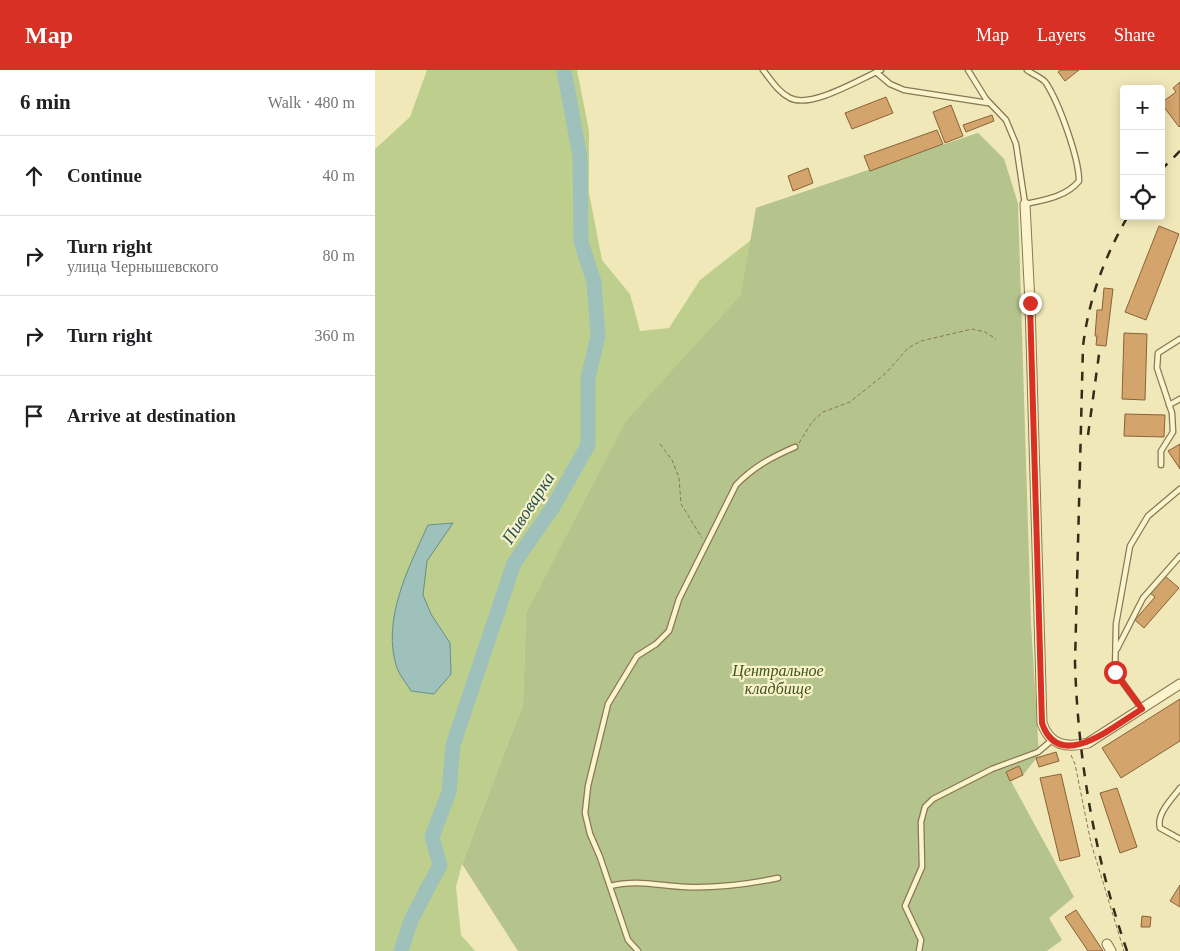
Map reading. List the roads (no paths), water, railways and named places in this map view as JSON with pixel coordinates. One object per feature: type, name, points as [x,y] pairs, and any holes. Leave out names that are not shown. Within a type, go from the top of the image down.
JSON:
[{"type":"street","points":[[1025,204],[1031,313],[1042,723],[1046,733],[1052,740],[1061,745],[1088,743],[1180,684]]},
{"type":"lane","points":[[763,70],[780,91],[800,101],[818,98],[878,71],[890,84],[904,90],[990,103]]},
{"type":"lane","points":[[968,70],[990,103],[1006,120],[1016,144],[1025,204],[1073,189],[1079,181],[1079,170],[1069,135],[1045,81],[1027,70]]},
{"type":"lane","points":[[1161,465],[1161,451],[1173,432],[1169,405],[1157,368],[1158,353],[1180,339]]},
{"type":"lane","points":[[1169,405],[1180,399]]},
{"type":"lane","points":[[638,951],[629,940],[590,834],[585,813],[588,786],[608,704],[637,656],[656,644],[669,631],[679,599],[705,542],[741,480],[766,460],[795,447]]},
{"type":"lane","points":[[1142,709],[1115,672],[1116,624],[1131,546],[1147,516],[1180,489]]},
{"type":"lane","points":[[1115,652],[1143,598],[1180,556]]},
{"type":"lane","points":[[919,951],[921,940],[905,906],[922,868],[921,822],[925,807],[933,799],[992,769],[1038,752],[1052,740]]},
{"type":"lane","points":[[1180,788],[1160,816],[1159,825],[1160,828],[1180,839]]},
{"type":"lane","points":[[610,886],[640,881],[690,887],[759,882],[778,878]]},
{"type":"water","points":[[453,523],[427,561],[423,595],[431,614],[450,643],[451,674],[434,694],[411,691],[398,671],[393,650],[392,631],[399,594],[428,525]]},
{"type":"waterway","name":"Пивоварка","points":[[401,951],[411,920],[440,865],[432,837],[449,792],[453,745],[514,563],[553,507],[588,445],[588,378],[598,336],[594,282],[581,242],[580,157],[564,70]]},
{"type":"railway","points":[[1165,166],[1180,151]]},
{"type":"railway","points":[[1126,220],[1099,279],[1089,311],[1083,346],[1075,663],[1080,736],[1090,809],[1106,881],[1127,951]]},
{"type":"railway","points":[[1088,435],[1100,347]]},
{"type":"park label","name":"Центральное кладбище","points":[[778,679]]}]
